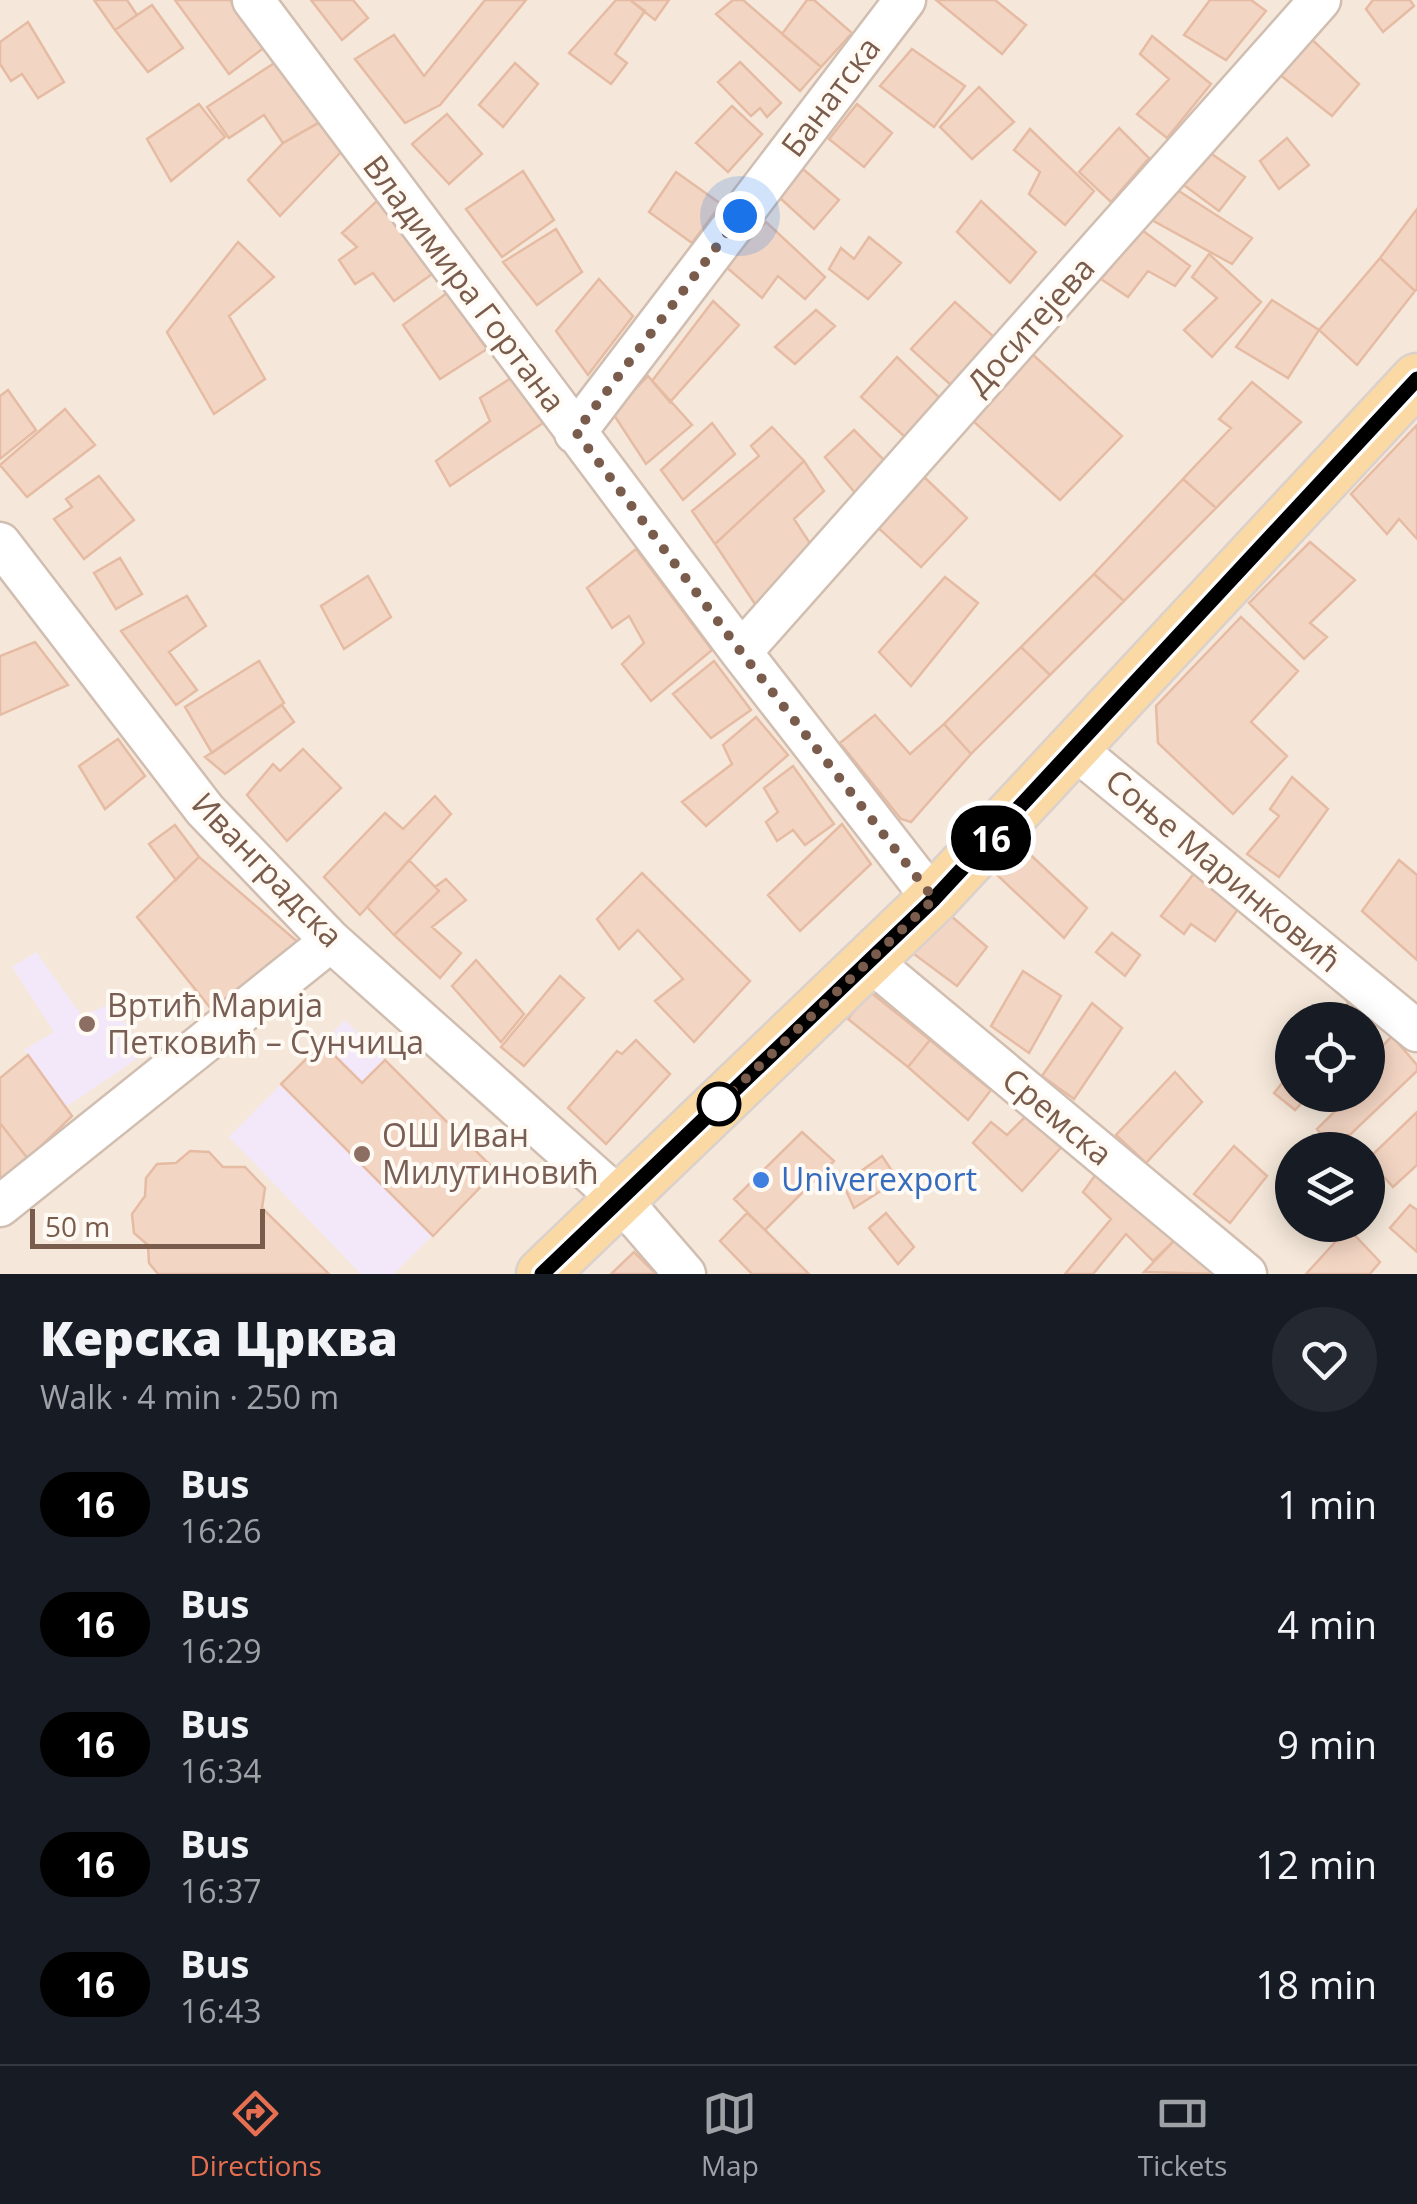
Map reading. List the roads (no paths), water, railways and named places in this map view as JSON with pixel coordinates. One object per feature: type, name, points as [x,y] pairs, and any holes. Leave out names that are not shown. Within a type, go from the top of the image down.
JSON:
[{"type":"main road","points":[[542,1274],[934,899],[1417,379]]},
{"type":"street","name":"Владимира Гортана","points":[[253,0],[741,652],[934,899]]},
{"type":"street","name":"Банатска","points":[[576,432],[905,0]]},
{"type":"street","name":"Доситејева","points":[[741,652],[1320,0]]},
{"type":"street","name":"Иванградска","points":[[0,543],[205,810],[332,940],[620,1199],[685,1274]]},
{"type":"street","name":"Соње Маринковић","points":[[1075,750],[1417,1031]]},
{"type":"street","points":[[0,1206],[332,940]]},
{"type":"street","name":"Сремска","points":[[869,960],[1246,1274]]},
{"type":"place","name":"Вртић Марија Петковић – Сунчица","points":[[87,1024]]},
{"type":"place","name":"ОШ Иван Милутиновић","points":[[362,1154]]},
{"type":"place","name":"Univerexport","points":[[761,1180]]}]
